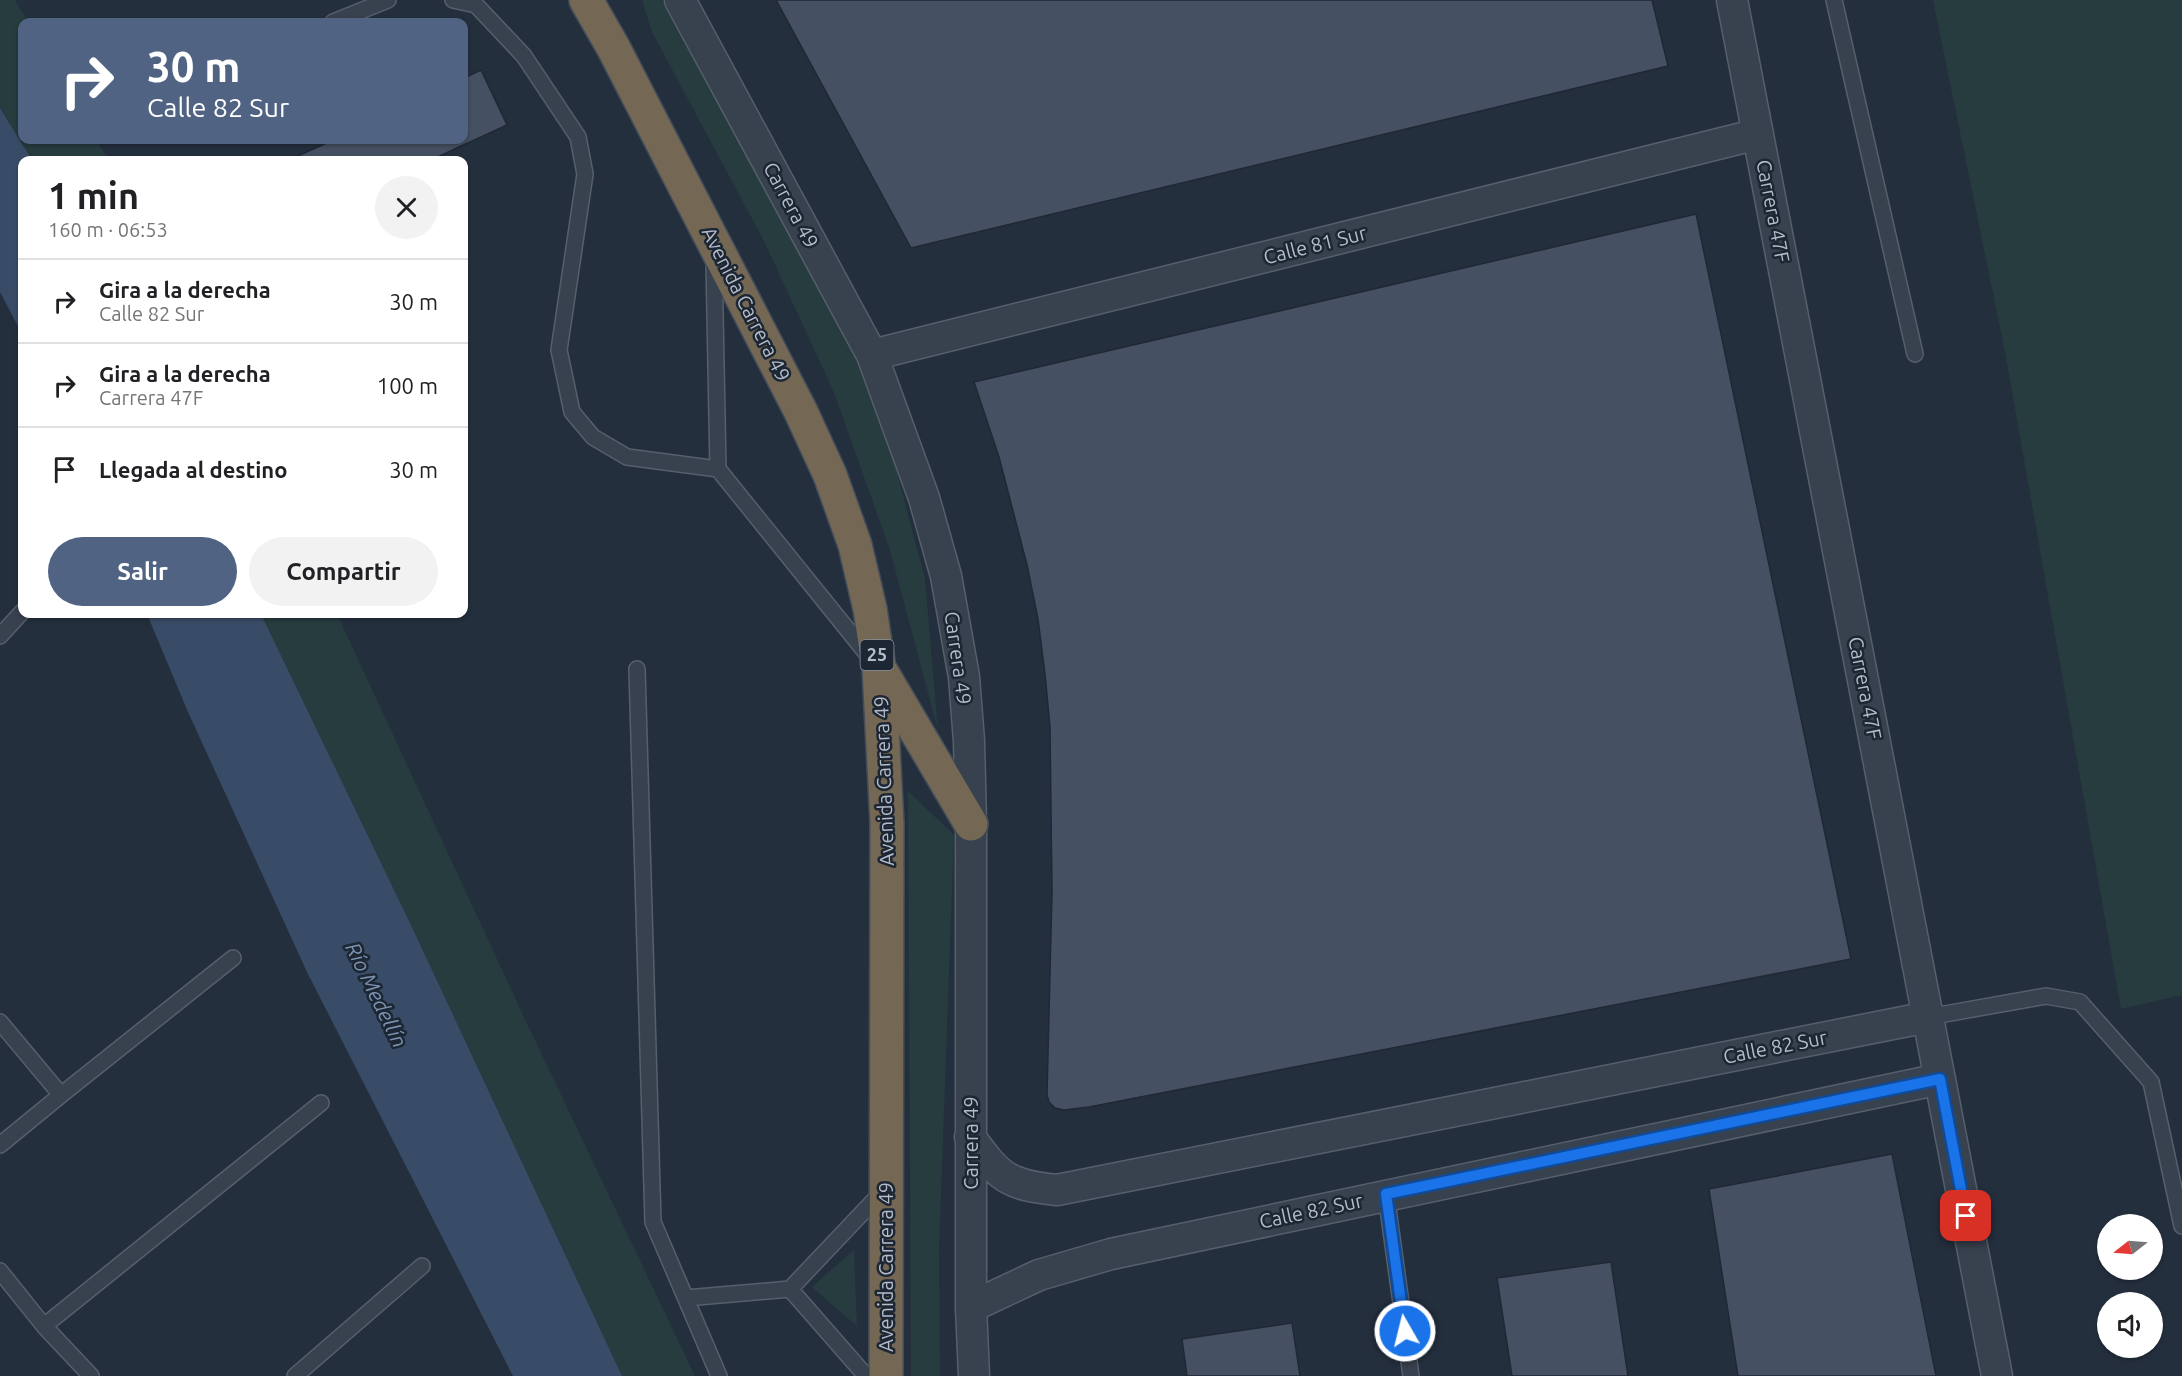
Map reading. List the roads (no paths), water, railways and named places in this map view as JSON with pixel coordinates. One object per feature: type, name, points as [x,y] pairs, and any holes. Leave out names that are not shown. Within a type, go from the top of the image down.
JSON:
[{"type":"highway","name":"Avenida Carrera 49","points":[[586,0],[613,47],[801,412],[830,475],[855,545],[870,609],[879,669],[887,823],[886,1376]]},
{"type":"highway","points":[[604,0],[613,47]]},
{"type":"highway","points":[[879,669],[971,824]]},
{"type":"street","name":"Carrera 49","points":[[680,0],[872,355],[924,498],[946,576],[964,677],[969,741],[971,1307],[974,1376]]},
{"type":"street","name":"Carrera 47F","points":[[1732,0],[1997,1376]]},
{"type":"street","name":"Calle 81 Sur","points":[[872,355],[1758,134]]},
{"type":"street","name":"Calle 82 Sur","points":[[970,1137],[1002,1176],[1029,1187],[1057,1190],[1928,1017]]},
{"type":"street","name":"Calle 82 Sur","points":[[971,1307],[1039,1275],[1111,1254],[1386,1194],[1940,1079]]},
{"type":"lane","points":[[343,18],[388,0]]},
{"type":"lane","points":[[453,0],[476,5],[524,56],[578,137],[585,174],[559,350],[572,412],[593,437],[627,458],[718,469]]},
{"type":"lane","points":[[1834,0],[1915,354]]},
{"type":"lane","points":[[714,241],[718,469],[879,669]]},
{"type":"lane","points":[[0,636],[18,616]]},
{"type":"lane","points":[[637,669],[653,1222],[719,1376]]},
{"type":"lane","points":[[0,1145],[233,958]]},
{"type":"lane","points":[[1928,1017],[2046,996],[2080,1002],[2151,1082],[2182,1226]]},
{"type":"lane","points":[[0,1022],[61,1095]]},
{"type":"lane","points":[[44,1326],[321,1103]]},
{"type":"lane","points":[[686,1298],[790,1289],[886,1188]]},
{"type":"lane","points":[[1386,1194],[1411,1376]]},
{"type":"lane","points":[[295,1376],[422,1266]]},
{"type":"lane","points":[[0,1271],[44,1326],[91,1376]]},
{"type":"lane","points":[[790,1289],[866,1376]]},
{"type":"water","points":[[0,108],[18,137],[18,144],[22,144],[30,156],[18,156],[18,326],[0,292]]},
{"type":"water","name":"Río Medellín","points":[[149,618],[263,618],[410,923],[622,1376],[513,1376],[307,972],[188,712]]}]
